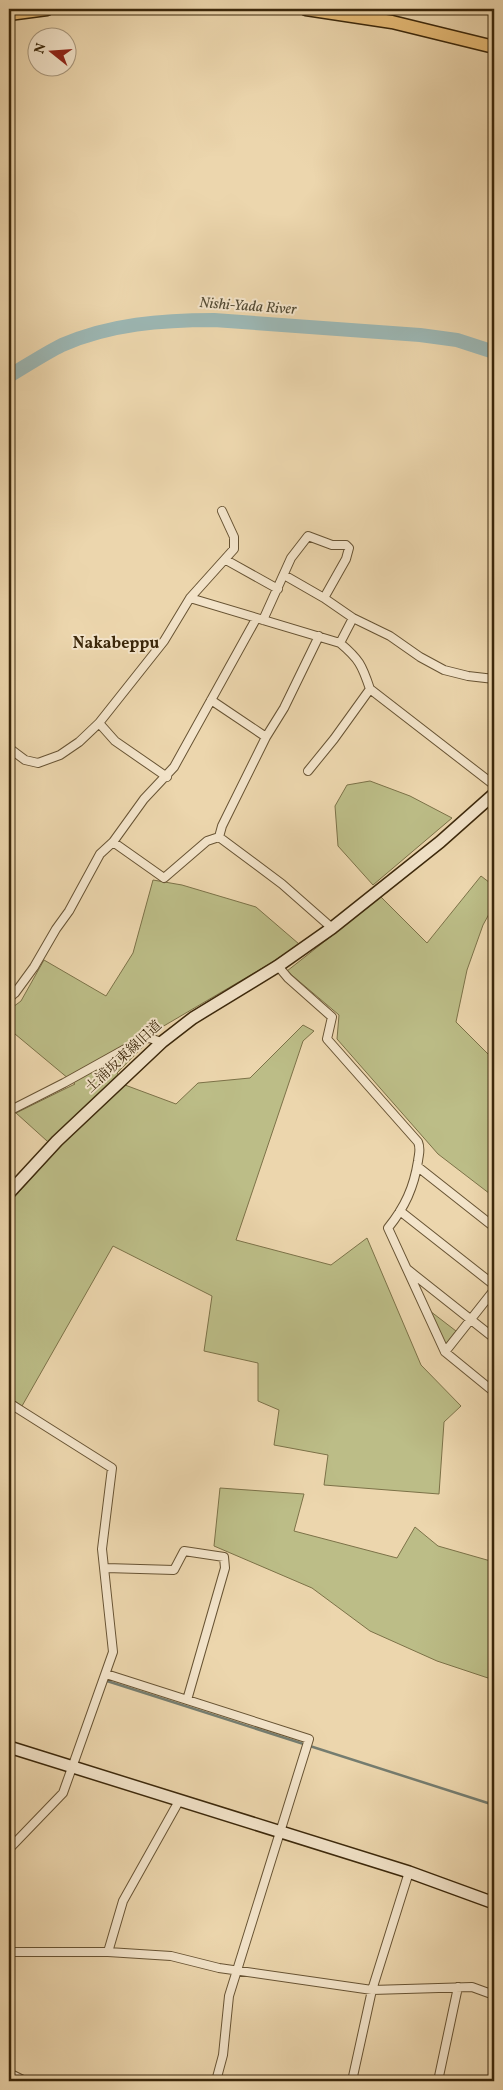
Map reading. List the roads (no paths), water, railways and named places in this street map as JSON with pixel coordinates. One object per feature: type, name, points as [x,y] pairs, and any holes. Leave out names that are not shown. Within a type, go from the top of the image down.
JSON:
[{"type":"main road","points":[[9,14],[47,9]]},
{"type":"main road","points":[[306,9],[392,22],[456,36],[494,47]]},
{"type":"street","points":[[9,748],[28,761],[38,763],[60,755],[79,742],[99,723],[164,641],[190,598],[234,549],[234,537],[222,511]]},
{"type":"street","points":[[9,998],[15,993],[34,966],[56,929],[69,912],[100,854],[113,842],[132,813],[167,777],[181,757],[211,700],[278,589],[291,558],[308,536],[332,545],[346,545],[349,548],[346,559],[324,598]]},
{"type":"street","points":[[226,560],[278,589]]},
{"type":"street","points":[[284,575],[324,598],[352,618],[390,636],[420,657],[444,670],[468,676],[494,679]]},
{"type":"street","points":[[190,598],[340,643],[362,665],[370,688],[494,785]]},
{"type":"street","points":[[340,643],[352,618]]},
{"type":"street","points":[[219,837],[222,826],[266,737],[284,708],[319,636]]},
{"type":"street","points":[[308,771],[334,739],[370,688]]},
{"type":"street","points":[[211,700],[266,737]]},
{"type":"street","points":[[99,723],[115,741],[167,777]]},
{"type":"street","name":"土浦坂東線旧道","points":[[9,1193],[57,1141],[162,1042],[206,1010],[278,966],[332,928],[440,842],[494,794]]},
{"type":"street","points":[[113,842],[164,878],[207,841],[219,837]]},
{"type":"street","points":[[219,837],[282,884],[332,928]]},
{"type":"street","points":[[278,966],[288,978],[332,1017],[326,1039],[418,1142],[420,1146],[418,1167],[408,1201],[388,1228],[445,1352],[494,1392]]},
{"type":"street","points":[[9,1111],[64,1083],[142,1039],[149,1038],[162,1042]]},
{"type":"street","points":[[418,1167],[494,1227]]},
{"type":"street","points":[[400,1211],[494,1285]]},
{"type":"street","points":[[405,1268],[494,1338]]},
{"type":"street","points":[[445,1352],[494,1290]]},
{"type":"street","points":[[9,1403],[112,1468],[102,1549],[106,1568],[113,1652],[64,1793],[9,1849]]},
{"type":"street","points":[[106,1568],[174,1570],[184,1551],[224,1557],[225,1568],[187,1700]]},
{"type":"street","points":[[106,1674],[309,1739],[229,1996],[223,2055],[218,2081]]},
{"type":"street","points":[[9,1747],[409,1872],[494,1903]]},
{"type":"street","points":[[108,1952],[123,1901],[179,1800]]},
{"type":"street","points":[[352,2081],[372,1990],[409,1872]]},
{"type":"street","points":[[9,1952],[108,1952],[171,1956],[237,1970],[372,1990],[472,1987],[494,1995]]},
{"type":"street","points":[[438,2081],[458,1987]]},
{"type":"street","points":[[9,2073],[25,2081]]},
{"type":"waterway","name":"Nishi-Yada River","points":[[9,376],[62,345],[80,338],[117,328],[175,321],[214,320],[420,335],[457,340],[494,352]]},
{"type":"waterway","points":[[107,1681],[494,1805]]},
{"type":"district","name":"Nakabeppu","points":[[116,644]]}]
